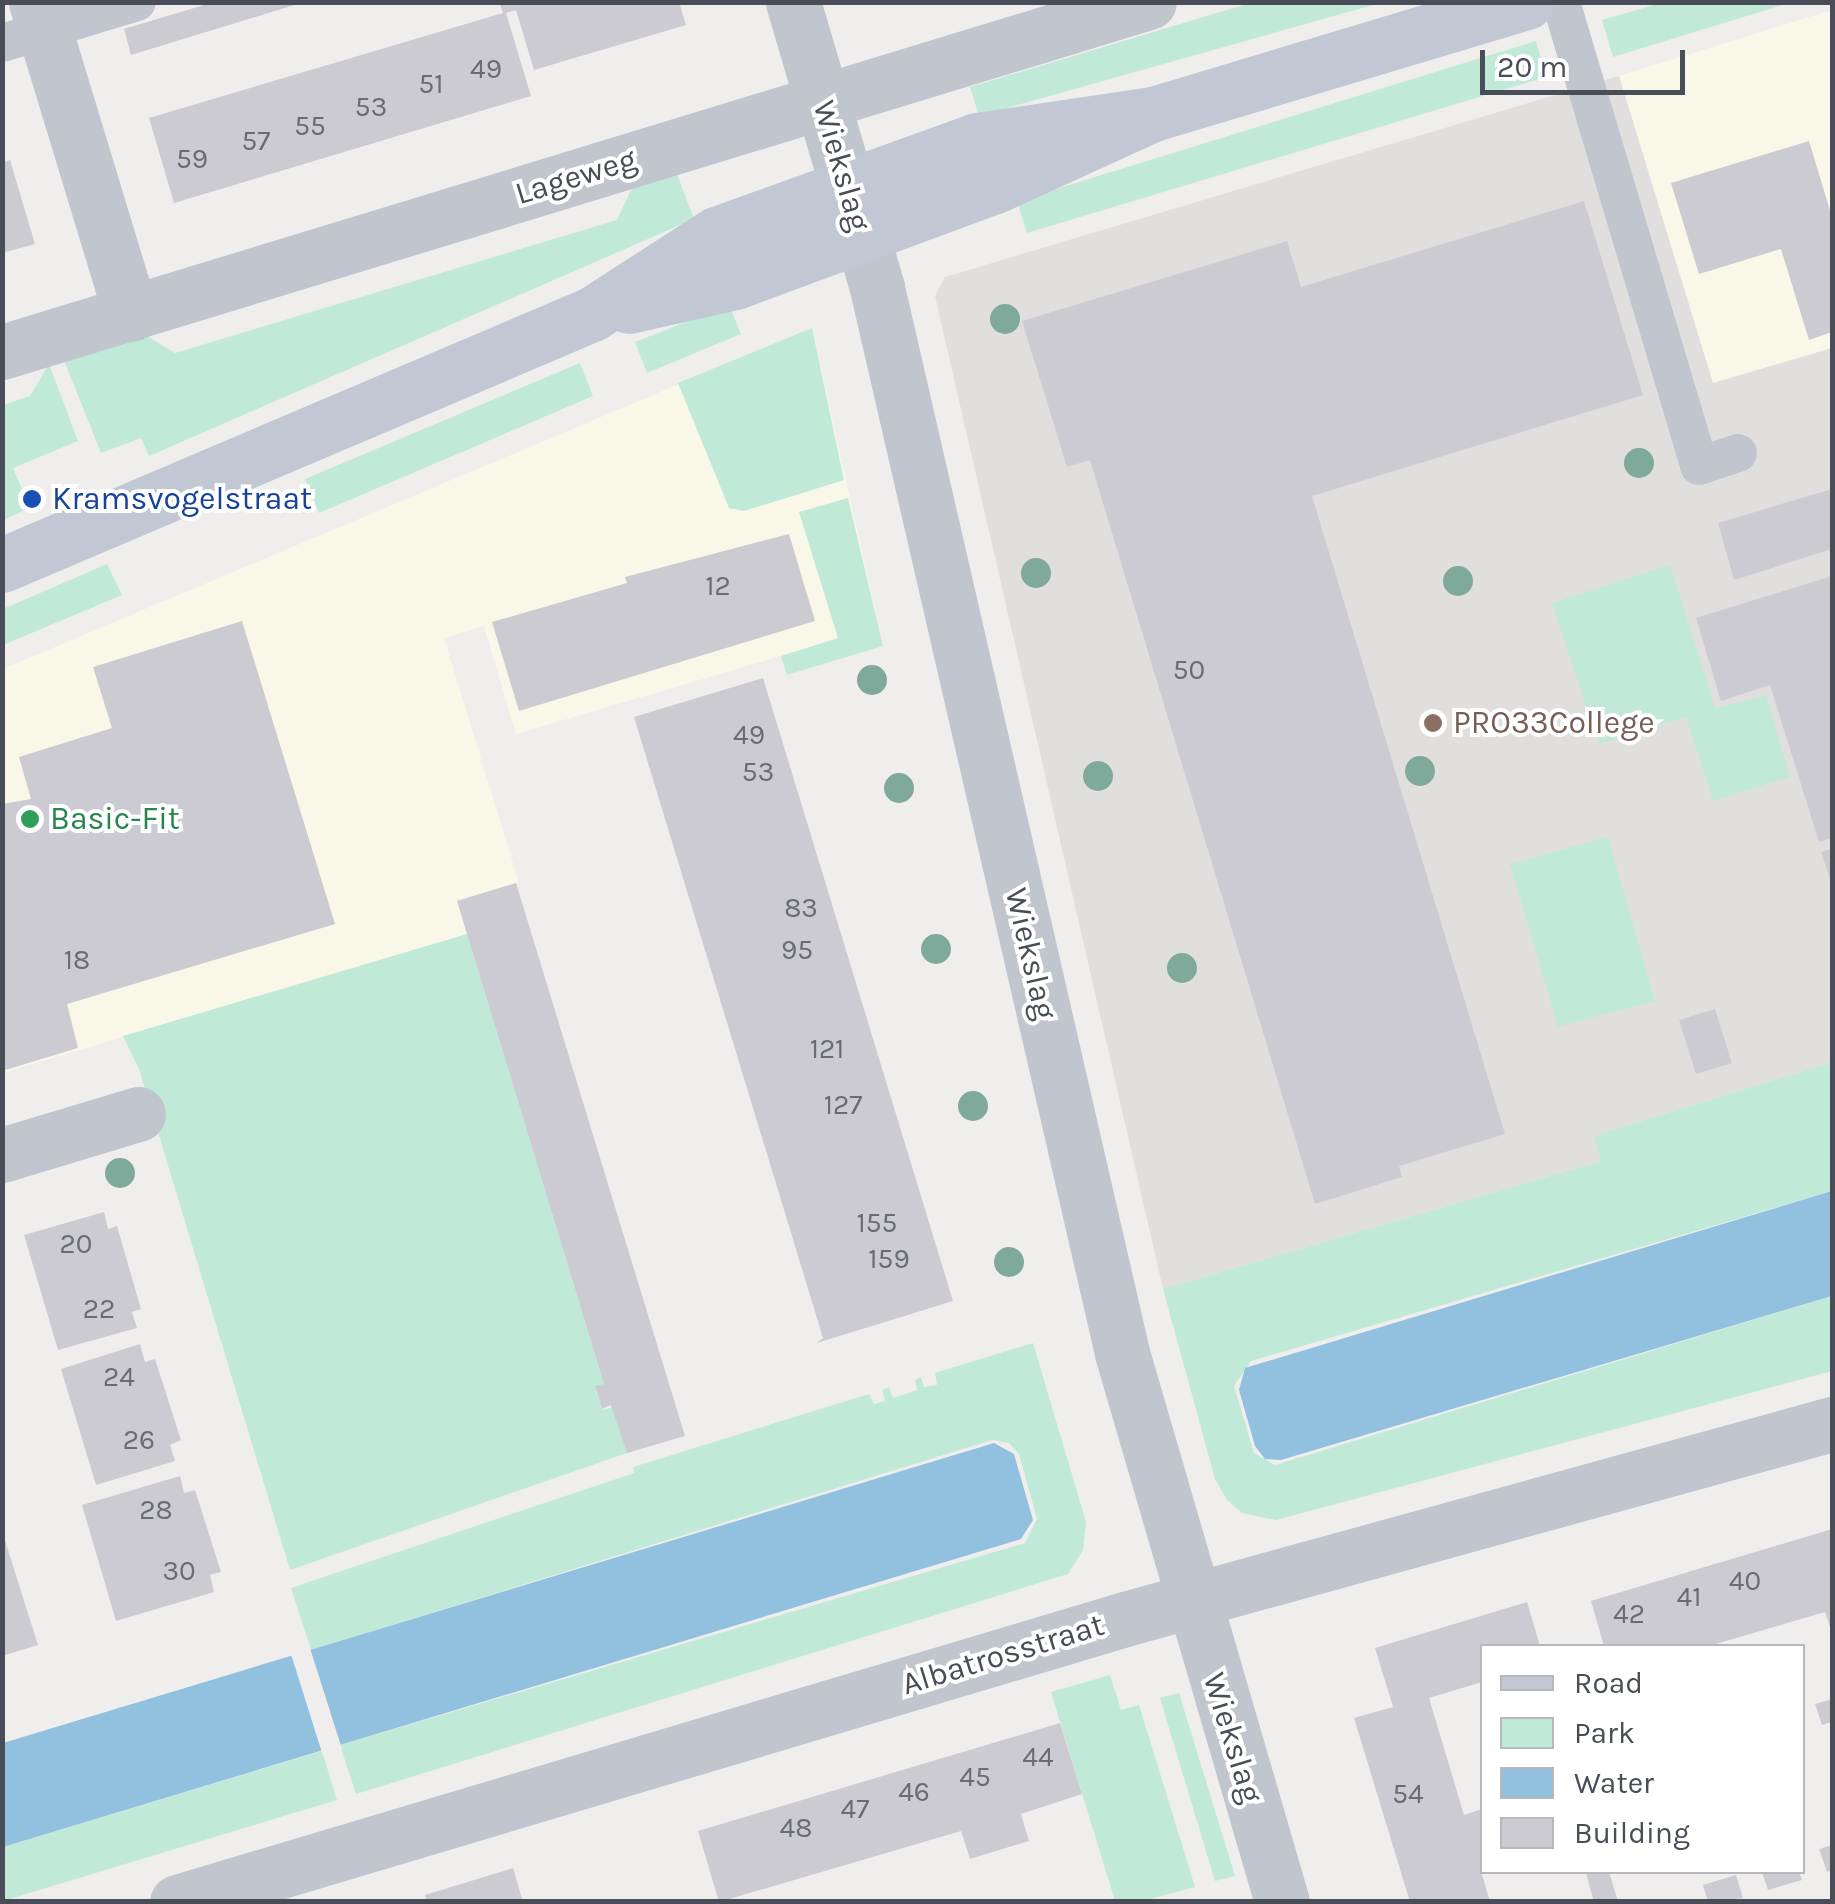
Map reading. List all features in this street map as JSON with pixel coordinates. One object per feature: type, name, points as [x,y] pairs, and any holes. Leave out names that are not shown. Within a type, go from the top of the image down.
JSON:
[{"type":"street","name":"Wiekslag","points":[[793,2],[853,208],[1106,1292],[1191,1600],[1282,1902]]},
{"type":"street","points":[[2,565],[592,314],[735,282],[853,208],[997,185],[1153,114],[1526,2]]},
{"type":"street","name":"Lageweg","points":[[2,352],[1125,6]]},
{"type":"street","points":[[28,25],[131,314]]},
{"type":"street","points":[[2,1155],[138,1114]]},
{"type":"street","name":"Albatrosstraat","points":[[177,1902],[1191,1600],[1832,1424]]},
{"type":"lane","points":[[28,25],[137,2]]},
{"type":"lane","points":[[1561,2],[1699,466],[1738,453]]},
{"type":"shaded area","points":[[1832,10],[1832,348],[1713,384],[1619,76]]},
{"type":"shaded area","name":"PRO33College","points":[[1619,76],[1713,383],[1832,348],[1832,1062],[1595,1136],[1601,1161],[1163,1289],[935,296],[945,277]]},
{"type":"shaded area","points":[[812,328],[883,646],[787,675],[781,656],[516,734],[484,626],[444,638],[519,883],[457,900],[467,934],[3,1073],[3,669]]},
{"type":"green space","points":[[1250,3],[1380,3],[979,116],[970,87]]},
{"type":"green space","points":[[1661,3],[1786,4],[1613,57],[1602,20]]},
{"type":"green space","points":[[1536,41],[1546,77],[1027,233],[1017,201]]},
{"type":"green space","points":[[677,174],[694,219],[149,456],[141,438],[101,453],[64,360],[147,336],[175,353],[617,220],[632,188]]},
{"type":"green space","points":[[729,305],[741,334],[647,373],[635,342]]},
{"type":"green space","points":[[812,328],[844,480],[744,511],[729,508],[678,383]]},
{"type":"green space","points":[[580,363],[593,396],[319,513],[305,479]]},
{"type":"green space","points":[[49,364],[78,441],[13,468],[30,508],[3,520],[3,405],[30,396]]},
{"type":"green space","points":[[848,498],[883,646],[787,675],[781,656],[838,638],[799,512]]},
{"type":"green space","points":[[107,564],[122,595],[3,645],[3,609]]},
{"type":"green space","points":[[1670,565],[1715,708],[1766,695],[1790,777],[1713,801],[1686,717],[1599,744],[1552,603]]},
{"type":"green space","points":[[1608,837],[1655,1001],[1558,1027],[1510,864]]},
{"type":"green space","points":[[467,934],[604,1384],[595,1387],[602,1410],[613,1407],[627,1453],[290,1570],[139,1069],[123,1036]]},
{"type":"green space","points":[[1832,1062],[1832,1191],[1251,1361],[1234,1386],[1254,1453],[1275,1465],[1832,1296],[1832,1371],[1276,1520],[1242,1513],[1227,1500],[1215,1479],[1163,1289],[1601,1161],[1594,1136]]},
{"type":"green space","points":[[1033,1343],[1086,1522],[1083,1550],[1068,1574],[356,1794],[340,1745],[1025,1543],[1037,1519],[1019,1454],[1009,1443],[992,1440],[311,1650],[291,1588],[634,1473],[633,1467],[869,1394],[874,1404],[885,1401],[882,1390],[889,1387],[893,1398],[917,1390],[915,1380],[921,1377],[924,1387],[937,1385],[935,1373]]},
{"type":"green space","points":[[1110,1675],[1121,1710],[1139,1705],[1195,1887],[1143,1901],[1115,1901],[1051,1692]]},
{"type":"green space","points":[[1179,1693],[1235,1876],[1215,1881],[1160,1698]]},
{"type":"green space","points":[[322,1751],[337,1800],[3,1901],[3,1847]]},
{"type":"water","points":[[1832,1191],[1832,1296],[1281,1460],[1265,1459],[1255,1446],[1239,1390],[1245,1368]]},
{"type":"water","points":[[994,1443],[1014,1454],[1033,1520],[1021,1539],[3,1847],[3,1743]]},
{"type":"pier","points":[[309,1645],[342,1749],[323,1756],[290,1651]]},
{"type":"building","points":[[214,2],[301,3],[131,55],[124,29]]},
{"type":"building","points":[[499,2],[679,2],[686,25],[534,70],[516,10],[506,13],[531,96],[174,203],[149,118],[503,13]]},
{"type":"building","points":[[1809,141],[1832,217],[1832,332],[1809,340],[1781,249],[1699,274],[1671,183]]},
{"type":"building","points":[[10,160],[35,244],[2,253],[2,163]]},
{"type":"building","points":[[1584,201],[1643,395],[1312,496],[1505,1134],[1399,1166],[1402,1177],[1315,1204],[1090,460],[1067,467],[1022,321],[1287,241],[1301,287]]},
{"type":"building","points":[[1832,489],[1832,549],[1734,580],[1718,523]]},
{"type":"building","points":[[789,534],[815,621],[519,711],[492,622],[627,583],[625,577]]},
{"type":"building","points":[[1832,576],[1832,838],[1819,842],[1770,685],[1721,701],[1696,618]]},
{"type":"building","points":[[242,621],[335,924],[67,1004],[78,1048],[2,1071],[2,804],[31,799],[19,757],[112,728],[93,667]]},
{"type":"building","points":[[763,678],[953,1301],[817,1343],[823,1338],[634,717]]},
{"type":"building","points":[[1832,849],[1832,885],[1821,852]]},
{"type":"building","points":[[516,883],[685,1436],[627,1453],[611,1405],[602,1409],[595,1386],[604,1384],[457,901]]},
{"type":"building","points":[[1715,1009],[1732,1063],[1696,1074],[1679,1020]]},
{"type":"building","points":[[104,1212],[108,1229],[117,1226],[141,1309],[132,1312],[137,1328],[58,1350],[24,1235]]},
{"type":"building","points":[[140,1344],[145,1362],[155,1359],[181,1440],[170,1445],[175,1461],[96,1485],[61,1369]]},
{"type":"building","points":[[180,1476],[184,1493],[195,1490],[221,1572],[210,1575],[214,1592],[116,1621],[82,1505]]},
{"type":"building","points":[[1832,1529],[1832,1633],[1825,1612],[1716,1644],[1603,1644],[1591,1601]]},
{"type":"building","points":[[2,1531],[38,1645],[2,1656]]},
{"type":"building","points":[[1527,1602],[1539,1644],[1480,1644],[1480,1683],[1429,1698],[1464,1815],[1480,1810],[1480,1874],[1490,1902],[1410,1902],[1354,1718],[1393,1707],[1375,1648]]},
{"type":"building","points":[[1832,1699],[1832,1722],[1822,1725],[1815,1704]]},
{"type":"building","points":[[1060,1723],[1082,1794],[1021,1814],[1029,1841],[970,1859],[961,1831],[719,1902],[698,1831]]},
{"type":"building","points":[[1832,1845],[1832,1870],[1827,1872],[1819,1849]]},
{"type":"building","points":[[513,1868],[523,1902],[427,1902],[425,1895]]},
{"type":"building","points":[[1586,1874],[1610,1874],[1618,1902],[1594,1902]]},
{"type":"building","points":[[1763,1874],[1800,1874],[1802,1880],[1768,1890]]},
{"type":"building","points":[[1736,1875],[1743,1898],[1708,1902],[1703,1885]]},
{"type":"place","name":"Kramsvogelstraat","points":[[32,499]]},
{"type":"place","name":"PRO33College","points":[[1433,723]]},
{"type":"place","name":"Basic-Fit","points":[[30,819]]}]
